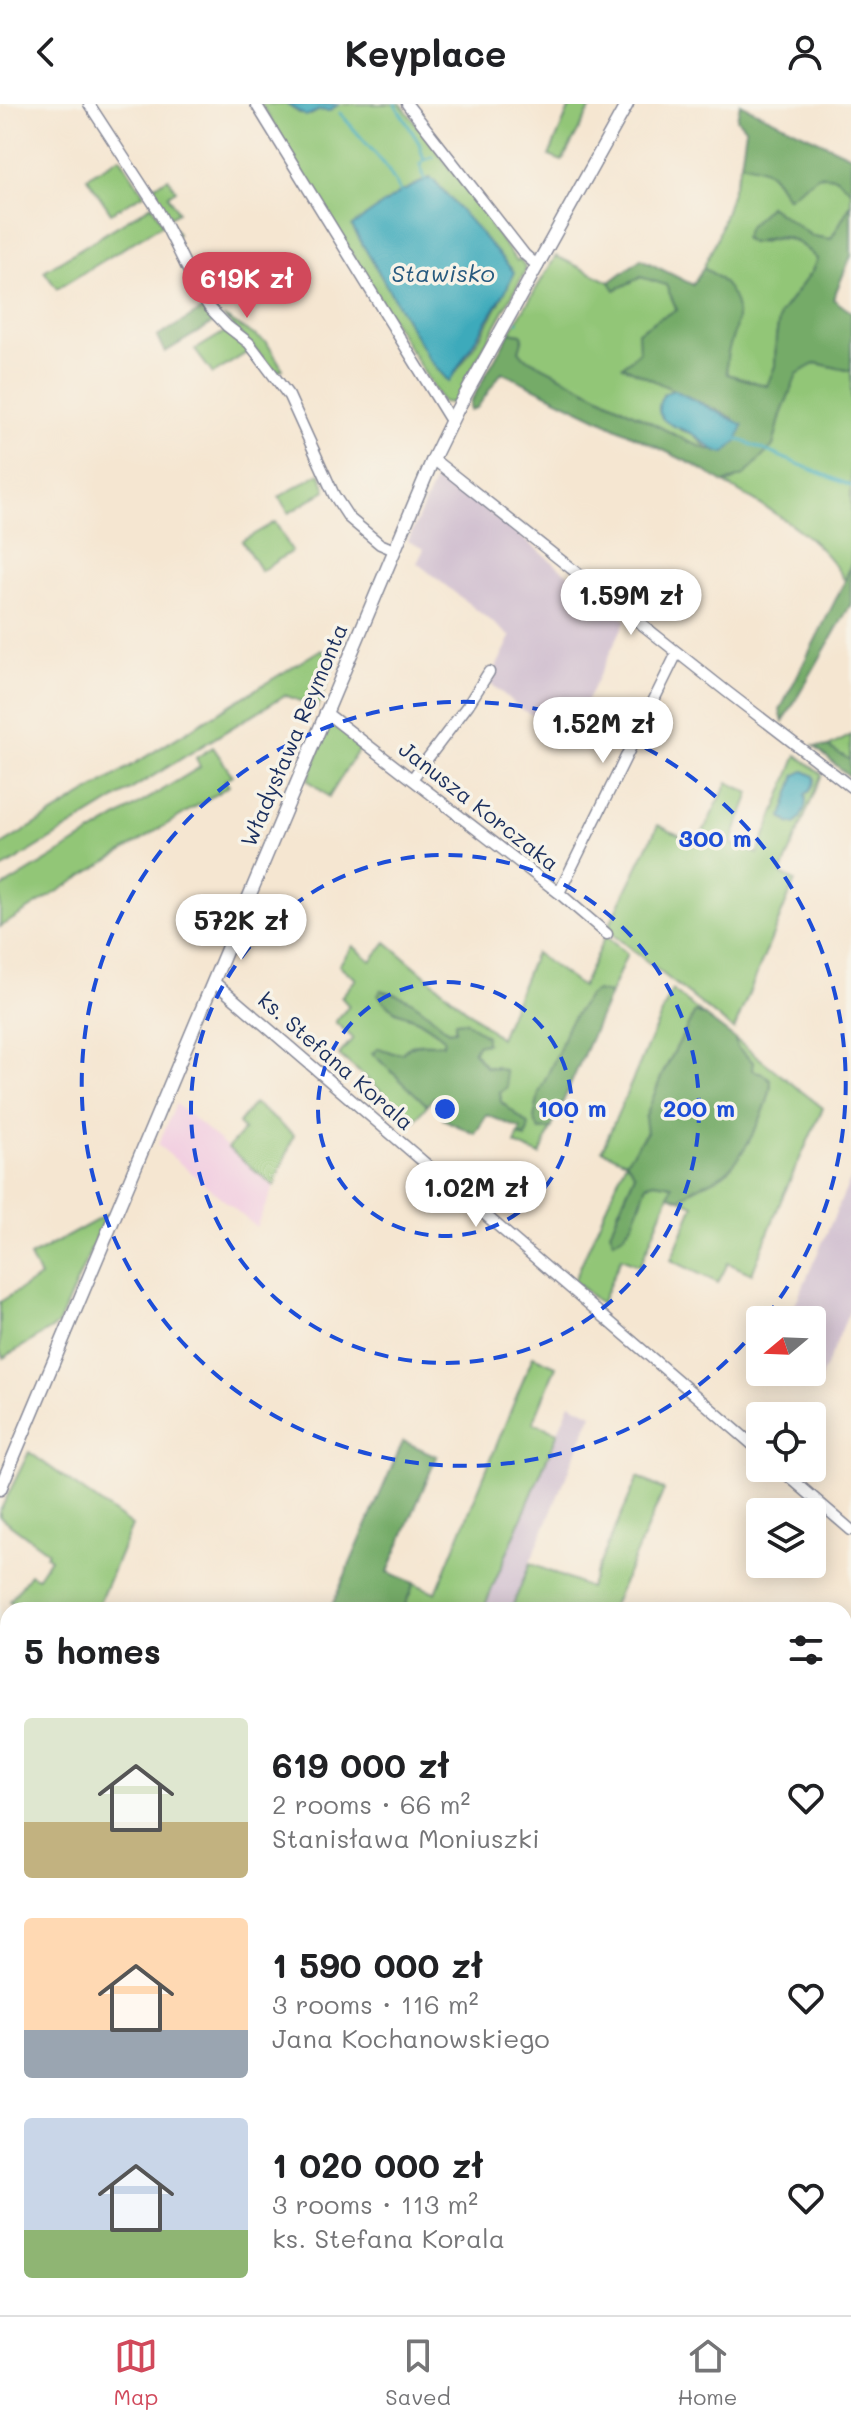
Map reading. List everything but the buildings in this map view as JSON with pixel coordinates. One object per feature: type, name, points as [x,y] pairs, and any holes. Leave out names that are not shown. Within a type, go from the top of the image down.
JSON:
[{"type":"street","points":[[89,104],[158,210],[209,307],[249,343],[289,396],[334,495],[349,518],[380,544],[394,550]]},
{"type":"street","points":[[256,104],[451,421]]},
{"type":"street","points":[[407,104],[518,246],[538,266]]},
{"type":"street","name":"Władysława Reymonta","points":[[0,1489],[433,459],[451,421],[627,104]]},
{"type":"street","points":[[433,459],[851,787]]},
{"type":"street","points":[[559,893],[677,653]]},
{"type":"street","points":[[412,779],[489,672]]},
{"type":"street","name":"Janusza Korczaka","points":[[325,712],[559,893],[607,934]]},
{"type":"street","name":"ks. Stefana Korala","points":[[213,981],[746,1439]]},
{"type":"street","points":[[795,1482],[851,1530]]},
{"type":"shaded area","points":[[444,476],[626,620],[571,733],[522,710],[489,682],[511,637],[417,563],[424,549],[408,541],[436,478]]},
{"type":"shaded area","points":[[176,1104],[274,1186],[256,1227],[158,1145]]},
{"type":"shaded area","points":[[851,1178],[851,1308],[826,1366],[826,1306],[794,1306]]},
{"type":"shaded area","points":[[570,1403],[592,1414],[514,1602],[486,1602]]},
{"type":"green space","points":[[261,104],[286,104],[299,113],[311,115],[320,110],[329,111],[339,104],[401,104],[493,221],[489,225],[525,267],[463,388],[452,403],[442,402]],"holes":[[[430,178],[513,272],[485,329],[448,381],[429,359],[352,226],[401,192]]]},
{"type":"green space","points":[[571,104],[593,104],[562,161],[549,156]]},
{"type":"green space","points":[[740,104],[851,156],[851,190],[835,177],[819,175],[787,198],[770,173],[741,163],[746,129],[737,119]]},
{"type":"green space","points":[[120,157],[144,194],[111,213],[87,177]]},
{"type":"green space","points":[[741,163],[770,173],[787,197],[819,175],[835,177],[851,190],[851,204],[831,239],[812,236],[769,206],[762,242],[778,238],[792,240],[817,259],[812,271],[780,314],[775,366],[767,386],[727,374],[725,358],[735,326],[703,268],[717,239]]},
{"type":"green space","points":[[168,178],[176,190],[168,195],[178,212],[168,218],[178,234],[175,236],[148,189]]},
{"type":"green space","points":[[851,204],[851,256],[833,299],[851,312],[851,371],[816,363],[797,374],[773,446],[744,476],[724,483],[696,466],[502,372],[477,408],[470,410],[470,403],[510,332],[523,337],[519,351],[524,357],[687,441],[725,453],[733,418],[623,366],[639,352],[638,332],[677,310],[666,285],[641,277],[615,290],[610,282],[641,259],[693,285],[703,268],[710,272],[728,288],[737,310],[727,358],[727,374],[767,386],[775,366],[780,314],[812,271],[817,259],[788,238],[776,237],[750,243],[744,238],[748,227],[769,206],[812,236],[831,239]]},
{"type":"green space","points":[[152,205],[163,224],[57,289],[44,271]]},
{"type":"green space","points":[[556,256],[610,282],[615,289],[641,277],[666,284],[677,310],[660,318],[639,352],[623,366],[674,390],[663,394],[680,430],[693,434],[709,450],[521,356],[519,351],[523,337],[510,332]]},
{"type":"green space","points":[[207,307],[218,320],[165,352],[157,337]]},
{"type":"green space","points":[[223,316],[267,343],[283,369],[277,372]]},
{"type":"green space","points":[[228,330],[251,350],[213,374],[195,350]]},
{"type":"green space","points":[[815,363],[851,371],[851,563],[845,581],[834,564],[807,536],[724,483],[732,482],[773,446],[797,374]]},
{"type":"green space","points":[[320,473],[326,490],[289,513],[279,497]]},
{"type":"green space","points":[[275,522],[292,551],[261,571],[242,541]]},
{"type":"green space","points":[[851,564],[851,604],[783,722],[780,710]]},
{"type":"green space","points":[[320,650],[337,657],[317,708],[285,695],[0,870],[0,846]]},
{"type":"green space","points":[[329,724],[337,724],[362,744],[329,797],[308,780]]},
{"type":"green space","points":[[851,735],[850,760],[828,747],[848,737]]},
{"type":"green space","points":[[814,746],[828,747],[850,760],[851,778]]},
{"type":"green space","points":[[213,747],[232,775],[225,780],[229,786],[0,927],[0,889],[200,767],[196,758]]},
{"type":"green space","points":[[797,755],[822,774],[781,874],[795,881],[734,1030],[607,930],[658,825],[697,844],[728,782],[750,793],[731,844],[758,854]],"holes":[[[804,771],[814,776],[810,791],[805,794],[789,823],[782,817],[796,775]]]},
{"type":"green space","points":[[605,936],[627,954],[610,994],[596,991],[567,1027],[539,1130],[551,1129],[540,1155],[515,1144],[519,1134],[522,1137],[524,1122],[501,1102],[497,1067],[486,1067],[473,1051],[477,1044],[486,1043],[455,1022],[456,1030],[448,1031],[410,1001],[381,990],[395,1012],[418,1020],[444,1037],[443,1044],[416,1044],[402,1053],[379,1048],[372,1053],[427,1105],[415,1120],[339,1055],[353,1038],[335,1022],[349,1006],[341,997],[356,979],[339,965],[353,946],[371,961],[386,942],[500,1038],[535,953],[582,987]]},
{"type":"green space","points":[[381,990],[410,1001],[448,1031],[455,1030],[455,1022],[465,1021],[486,1036],[486,1043],[477,1045],[473,1052],[486,1067],[505,1070],[507,1087],[500,1093],[501,1102],[529,1125],[526,1138],[519,1134],[521,1129],[487,1115],[475,1134],[443,1119],[450,1108],[434,1097],[427,1105],[372,1053],[379,1048],[402,1053],[416,1045],[443,1044],[444,1038],[420,1021],[390,1007],[378,994]]},
{"type":"green space","points":[[672,990],[706,1017],[695,1012],[662,1075],[646,1118],[647,1131],[627,1161],[635,1174],[617,1213],[614,1240],[623,1234],[633,1219],[647,1184],[673,1185],[640,1266],[621,1258],[601,1304],[574,1281],[626,1161],[602,1150]]},
{"type":"green space","points":[[596,991],[610,994],[551,1129],[539,1130],[534,1119],[539,1093],[567,1027],[588,996]]},
{"type":"green space","points":[[695,1012],[735,1039],[737,1048],[753,1062],[752,1070],[762,1073],[771,1081],[767,1103],[749,1141],[728,1170],[680,1199],[669,1195],[672,1185],[647,1184],[633,1223],[614,1241],[610,1232],[635,1174],[626,1161],[647,1132],[645,1118],[662,1075]]},
{"type":"green space","points":[[735,1039],[823,1108],[752,1274],[728,1263],[718,1283],[671,1260],[694,1205],[680,1199],[728,1170],[749,1141],[767,1103],[771,1081],[751,1070],[747,1056],[737,1048]]},
{"type":"green space","points":[[254,1103],[294,1135],[274,1186],[228,1148],[244,1130],[238,1124]]},
{"type":"green space","points":[[106,1215],[58,1325],[3,1358],[0,1351],[0,1302],[40,1277],[30,1257]]},
{"type":"green space","points":[[533,1356],[556,1366],[533,1423],[558,1432],[486,1602],[406,1602],[414,1583],[436,1593]]},
{"type":"green space","points":[[403,1441],[437,1456],[388,1572],[414,1583],[406,1602],[333,1602]]},
{"type":"green space","points":[[29,1452],[132,1526],[99,1602],[10,1601],[30,1574],[37,1578],[50,1559],[46,1556],[48,1552],[0,1517],[0,1511]]},
{"type":"green space","points":[[638,1477],[664,1490],[615,1602],[514,1602],[530,1563],[589,1588]]},
{"type":"water","points":[[286,104],[339,104],[329,111],[320,110],[306,116]]},
{"type":"water","name":"Stawisko","points":[[430,178],[514,272],[449,382],[429,359],[352,226],[401,192]]},
{"type":"water","points":[[674,390],[743,425],[737,441],[725,453],[664,420],[659,409],[661,399]]},
{"type":"water","points":[[804,771],[814,776],[815,781],[805,794],[805,806],[798,821],[796,824],[789,823],[782,817],[796,775]]},
{"type":"waterway","points":[[395,104],[419,143],[424,160]]},
{"type":"waterway","points":[[340,113],[385,165],[401,192]]},
{"type":"waterway","points":[[425,180],[420,164],[433,157]]},
{"type":"waterway","points":[[738,439],[851,486]]}]
